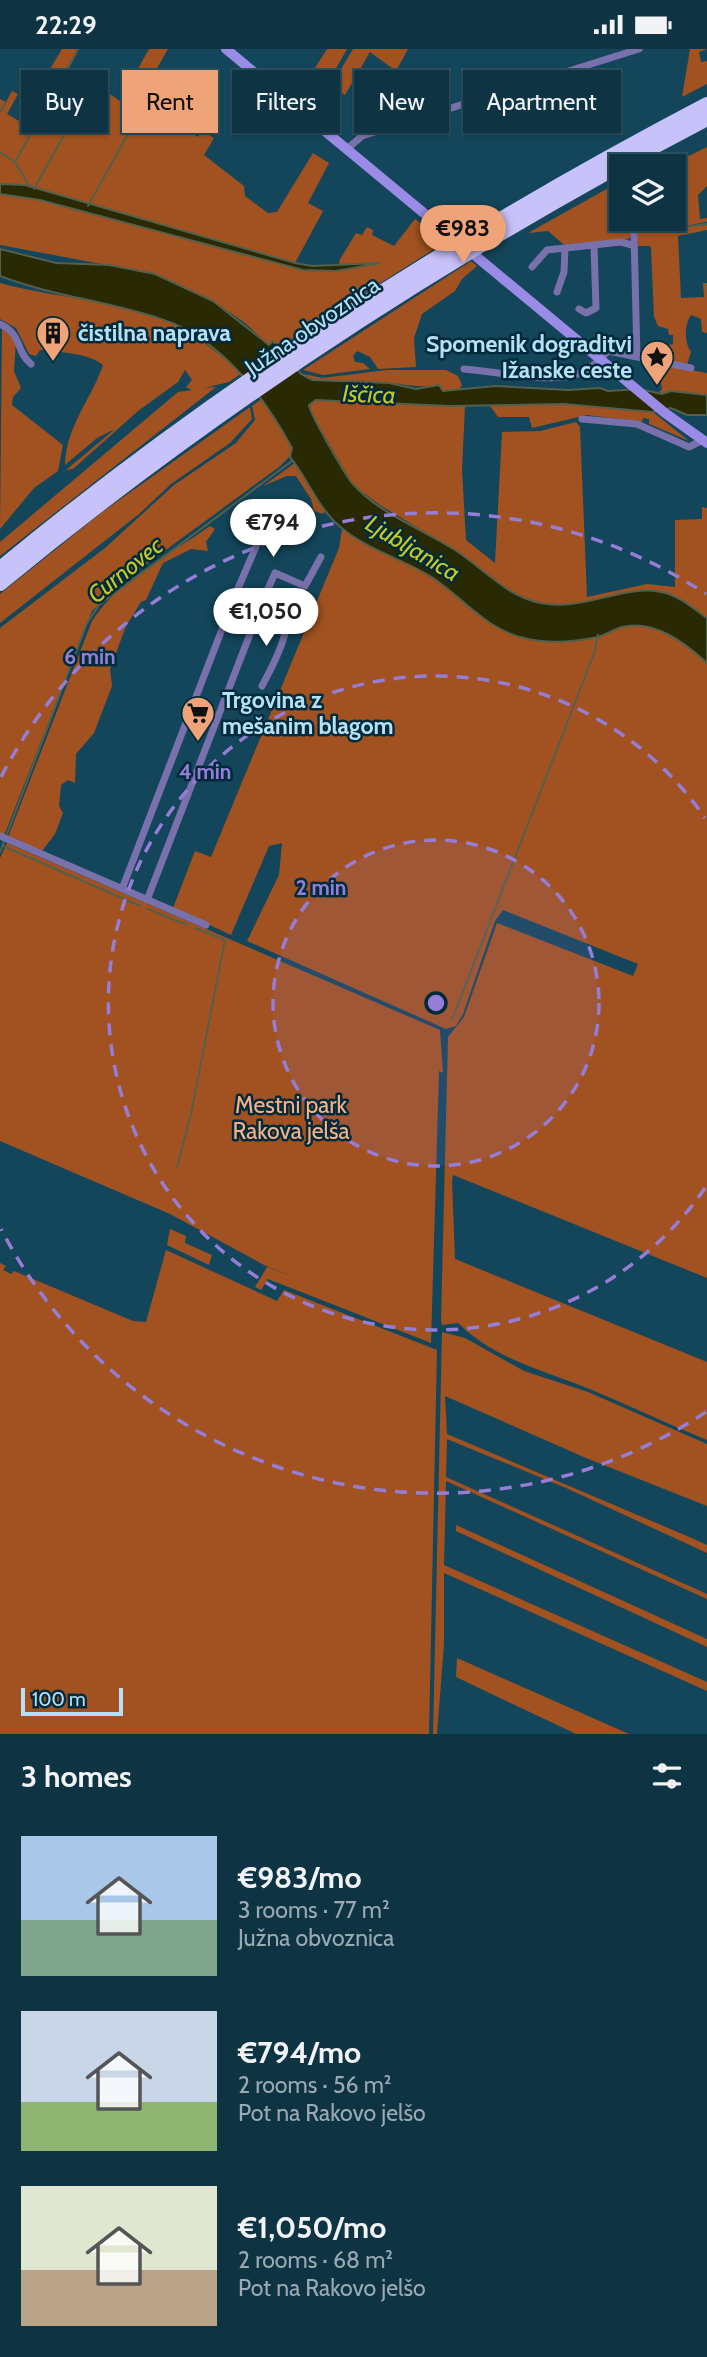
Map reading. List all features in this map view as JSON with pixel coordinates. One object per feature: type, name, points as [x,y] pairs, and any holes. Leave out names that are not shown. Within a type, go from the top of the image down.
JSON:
[{"type":"highway","name":"Južna obvoznica","points":[[0,568],[212,414],[527,202],[707,104]]},
{"type":"highway","name":"Južna obvoznica","points":[[345,323],[536,212],[707,119]]},
{"type":"highway","name":"Južna obvoznica","points":[[0,584],[212,414]]},
{"type":"main road","points":[[226,49],[583,345],[705,442]]},
{"type":"street","points":[[347,149],[362,136],[639,49]]},
{"type":"street","points":[[634,234],[632,245],[637,357]]},
{"type":"street","points":[[532,267],[542,253],[621,242],[632,245]]},
{"type":"street","points":[[579,309],[586,313],[596,308],[594,246]]},
{"type":"street","points":[[557,292],[564,272],[565,248]]},
{"type":"street","points":[[0,324],[15,334],[22,354],[31,363]]},
{"type":"street","points":[[464,369],[562,377],[583,372],[608,351],[691,368]]},
{"type":"street","points":[[582,419],[637,424],[689,447],[705,442]]},
{"type":"street","points":[[122,889],[261,535]]},
{"type":"street","points":[[147,899],[275,573],[305,586],[321,557]]},
{"type":"street","points":[[236,593],[262,603]]},
{"type":"street","points":[[262,603],[267,599],[284,606],[287,616],[284,640],[262,687]]},
{"type":"street","points":[[0,836],[205,925]]},
{"type":"green space","points":[[62,49],[79,49],[68,70],[49,70]]},
{"type":"green space","points":[[149,49],[168,49],[156,70],[137,70]]},
{"type":"green space","points":[[327,49],[347,49],[335,70],[314,70]]},
{"type":"green space","points":[[353,49],[408,49],[397,70],[370,52],[360,70],[354,70],[354,80],[345,95],[340,92],[340,71]]},
{"type":"green space","points":[[690,49],[707,49],[699,52],[701,62],[707,61],[707,84],[682,97]]},
{"type":"green space","points":[[12,91],[18,94],[7,114],[19,121],[21,118],[21,133],[108,133],[108,93],[120,101],[122,97],[122,133],[191,133],[198,137],[200,133],[206,133],[214,138],[204,155],[244,186],[245,196],[268,213],[277,212],[313,153],[329,163],[308,203],[323,211],[295,263],[25,185],[0,184],[0,99],[6,102]]},
{"type":"green space","points":[[707,147],[707,186],[698,195],[700,219],[707,218],[707,222],[686,226],[686,157]]},
{"type":"green space","points":[[609,188],[609,231],[632,233],[629,239],[564,245],[548,231],[528,233]]},
{"type":"green space","points":[[0,194],[40,200],[303,270],[336,271],[380,263],[340,266],[339,261],[356,233],[362,235],[367,227],[373,230],[372,235],[394,246],[415,219],[447,241],[279,347],[273,342],[269,345],[245,323],[213,301],[155,274],[0,245]]},
{"type":"green space","points":[[707,225],[707,230],[678,236],[681,298],[704,297],[703,283],[707,283],[707,333],[702,332],[701,319],[691,315],[686,328],[686,339],[691,352],[687,365],[673,362],[674,352],[669,352],[669,345],[673,344],[673,335],[669,335],[668,329],[658,326],[654,317],[651,249],[650,246],[638,246],[636,231],[686,231],[686,227]]},
{"type":"green space","points":[[471,261],[477,266],[462,279],[455,291],[422,314],[414,338],[416,367],[378,369],[370,357],[357,351],[353,356],[355,362],[363,363],[370,369],[323,375],[303,370]]},
{"type":"green space","points":[[0,283],[128,308],[168,321],[197,338],[242,373],[229,382],[204,388],[216,387],[0,556],[0,542],[178,392],[192,390],[186,387],[192,380],[185,370],[178,382],[138,411],[73,469],[66,470],[115,429],[97,438],[65,465],[74,425],[103,365],[73,354],[40,350],[36,356],[29,354],[16,328],[0,319]]},
{"type":"green space","points":[[2,328],[16,341],[14,371],[21,388],[13,397],[12,405],[63,445],[58,471],[34,488],[0,529]]},
{"type":"green space","points":[[658,364],[707,373],[707,395],[662,394],[659,391],[662,390]]},
{"type":"green space","points":[[387,370],[446,370],[458,376],[462,385],[459,390],[443,391],[439,385],[331,383],[299,373],[322,378]]},
{"type":"green space","points":[[263,398],[292,448],[292,454],[279,467],[122,582],[92,611],[4,836],[0,834],[0,628],[105,548],[174,485],[236,443],[255,420],[252,406]]},
{"type":"green space","points":[[311,401],[465,406],[462,470],[466,540],[495,563],[502,432],[540,431],[576,422],[580,427],[587,597],[647,584],[675,587],[675,520],[702,519],[702,507],[707,508],[707,617],[658,591],[627,593],[565,606],[539,603],[517,594],[353,485],[310,411]]},
{"type":"green space","points":[[564,404],[653,412],[689,441],[649,424],[649,419],[643,418],[642,422],[587,415],[532,428],[529,417],[498,417],[490,406]]},
{"type":"green space","points":[[250,407],[252,419],[230,443],[171,484],[139,514],[0,623],[0,594],[101,513]]},
{"type":"green space","points":[[295,463],[325,511],[323,514],[314,511],[311,499],[296,476],[287,476],[263,486]]},
{"type":"green space","points":[[210,526],[215,529],[206,542],[208,551],[191,549],[163,563],[146,600],[141,602],[126,626],[110,669],[112,686],[94,733],[76,754],[75,783],[68,780],[61,785],[59,806],[63,813],[55,834],[42,851],[8,837],[92,621],[103,606],[131,580]]},
{"type":"green space","points":[[342,529],[435,580],[498,628],[523,638],[563,642],[593,638],[622,627],[645,626],[679,640],[707,662],[707,1278],[453,1175],[452,1181],[455,1259],[707,1362],[707,1440],[592,1390],[521,1363],[488,1346],[458,1323],[442,1325],[441,1320],[448,1037],[464,1017],[497,923],[633,976],[638,964],[503,910],[495,921],[463,1014],[456,1026],[446,1029],[247,941],[279,875],[282,843],[269,846],[231,935],[173,908],[195,851],[211,857],[339,548]]},
{"type":"green space","name":"Mestni park Rakova jelša","points":[[7,843],[440,1030],[443,1073],[439,1071],[431,1343],[268,1279],[261,1290],[255,1287],[267,1267],[297,1278],[266,1266],[170,1214],[0,1141],[0,858]]},
{"type":"green space","points":[[170,1229],[186,1236],[185,1243],[212,1255],[209,1265],[167,1245]]},
{"type":"green space","points":[[166,1250],[277,1301],[284,1290],[437,1350],[429,1734],[0,1734],[0,1263],[6,1266],[3,1270],[11,1274],[14,1271],[133,1321],[146,1322]]},
{"type":"green space","points":[[442,1332],[465,1338],[524,1371],[588,1392],[707,1444],[707,1506],[586,1458],[445,1396],[447,1434],[694,1539],[707,1545],[707,1553],[566,1488],[447,1439],[446,1477],[707,1594],[707,1599],[446,1481],[444,1565],[707,1682],[707,1691],[444,1573],[444,1644],[437,1734],[433,1734]]},
{"type":"green space","points":[[456,1525],[707,1639],[707,1647],[456,1531]]},
{"type":"green space","points":[[457,1658],[629,1734],[576,1734],[456,1677]]},
{"type":"water","points":[[0,184],[25,185],[295,263],[312,266],[381,263],[336,271],[303,270],[40,200],[0,194]]},
{"type":"water","points":[[0,249],[56,263],[109,265],[155,274],[213,301],[269,345],[273,341],[301,374],[312,380],[389,383],[416,389],[439,385],[443,391],[495,386],[568,390],[600,388],[608,391],[639,389],[662,394],[671,391],[707,395],[707,415],[687,415],[671,408],[653,412],[564,404],[450,406],[316,400],[309,405],[328,444],[352,483],[387,512],[455,550],[516,594],[540,603],[572,604],[647,591],[674,596],[707,618],[707,663],[679,641],[646,626],[622,627],[598,637],[561,642],[524,638],[498,628],[436,580],[365,544],[334,521],[290,457],[292,448],[268,408],[238,371],[202,339],[161,319],[40,289],[0,276]]},
{"type":"waterway","points":[[15,162],[78,49]]},
{"type":"waterway","points":[[0,112],[6,102]]},
{"type":"waterway","points":[[34,189],[65,133]]},
{"type":"waterway","points":[[88,206],[128,133]]},
{"type":"waterway","points":[[0,152],[15,162],[30,187]]},
{"type":"waterway","points":[[686,227],[707,224]]},
{"type":"waterway","name":"Curnovec","points":[[7,834],[87,623],[99,605],[292,461]]},
{"type":"waterway","points":[[452,1020],[595,651],[598,635]]},
{"type":"waterway","name":"Curnovec","points":[[0,852],[5,839]]},
{"type":"waterway","points":[[3,846],[140,906]]},
{"type":"waterway","points":[[148,909],[187,925]]},
{"type":"waterway","points":[[177,1167],[191,1114],[225,940],[195,928]]},
{"type":"place","name":"čistilna naprava","points":[[53,363]]},
{"type":"place","name":"Spomenik dograditvi Ižanske ceste","points":[[657,387]]},
{"type":"place","name":"Trgovina z mešanim blagom","points":[[198,743]]},
{"type":"water label","name":"Iščica","points":[[369,394]]},
{"type":"water label","name":"Ljubljanica","points":[[413,548]]}]
